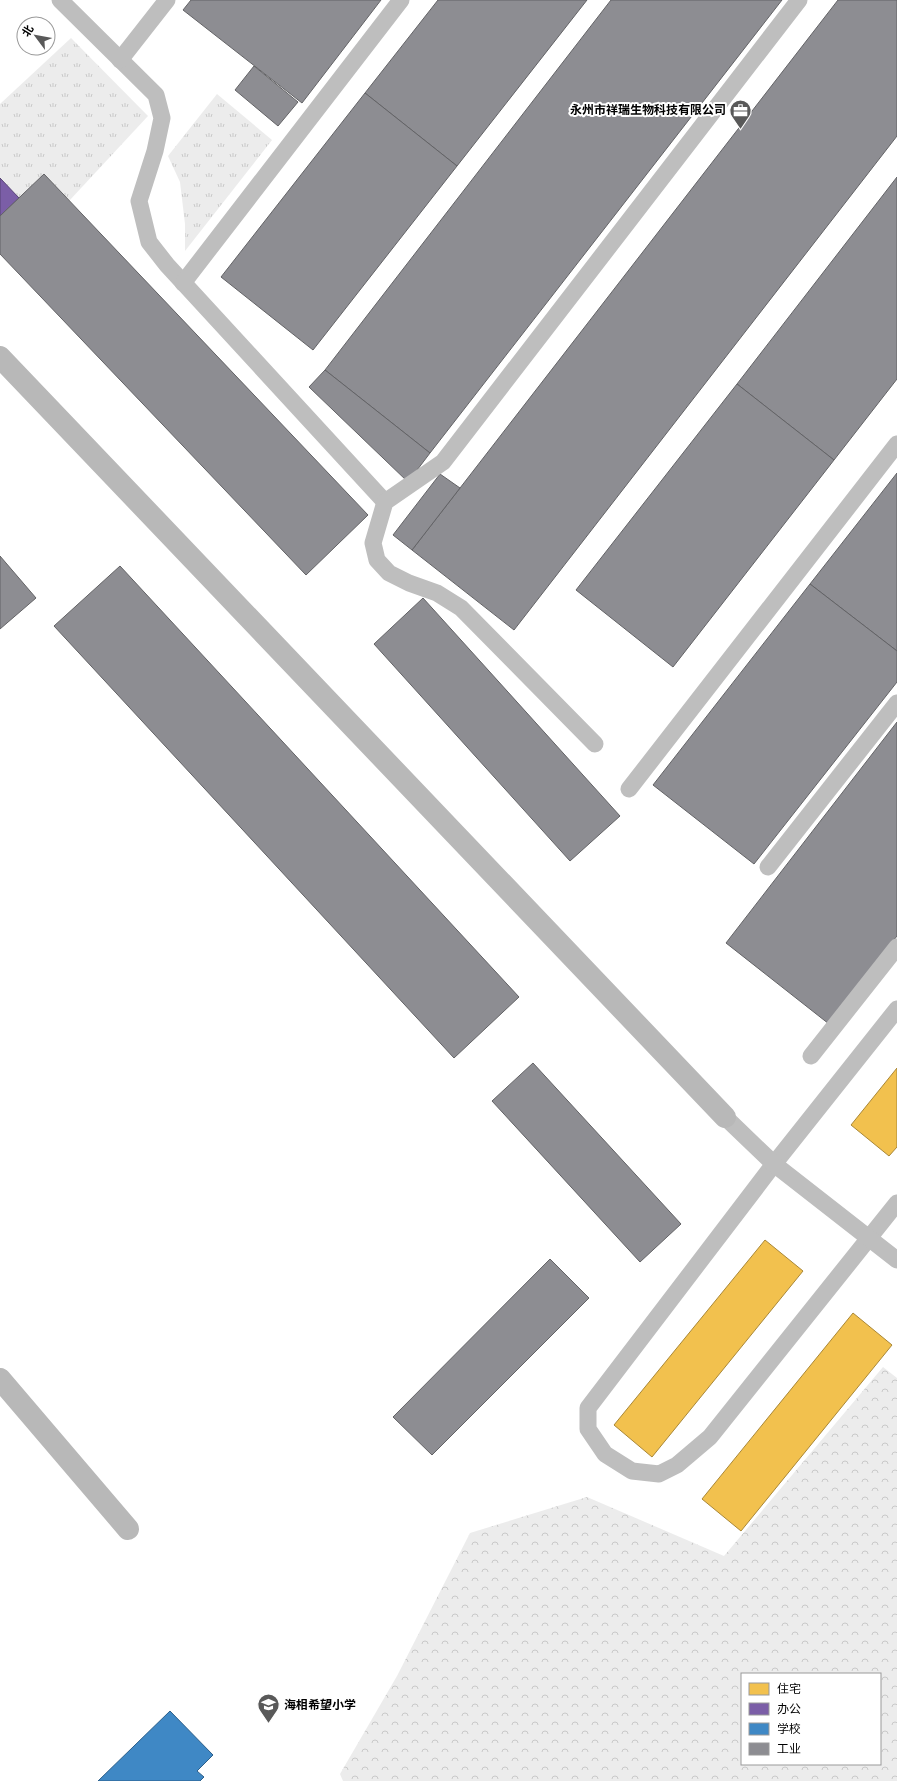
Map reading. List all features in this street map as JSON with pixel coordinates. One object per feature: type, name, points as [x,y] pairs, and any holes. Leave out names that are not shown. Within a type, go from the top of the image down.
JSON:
[{"type":"street","points":[[0,357],[725,1117]]},
{"type":"street","points":[[0,1379],[128,1529]]},
{"type":"lane","points":[[60,0],[156,95],[162,118],[155,151],[139,201],[149,242],[183,282],[385,502]]},
{"type":"lane","points":[[120,60],[167,0]]},
{"type":"lane","points":[[183,282],[401,0]]},
{"type":"lane","points":[[595,744],[461,608],[437,593],[409,583],[389,573],[377,560],[373,543],[385,502],[443,462],[799,0]]},
{"type":"lane","points":[[629,789],[897,444]]},
{"type":"lane","points":[[768,868],[897,703]]},
{"type":"lane","points":[[811,1056],[897,947]]},
{"type":"lane","points":[[897,1009],[774,1164],[588,1408],[588,1429],[605,1454],[632,1471],[659,1474],[677,1465],[710,1437],[897,1203]]},
{"type":"lane","points":[[725,1117],[774,1164],[897,1260]]},
{"type":"green space","points":[[71,38],[148,116],[69,201],[19,198],[0,178],[0,104],[52,56],[56,56],[56,52]]},
{"type":"green space","points":[[217,94],[272,140],[185,251],[185,224],[180,182],[168,156]]},
{"type":"green space","points":[[883,1367],[897,1378],[897,1781],[343,1781],[340,1774],[397,1676],[470,1533],[587,1497],[724,1556]]},
{"type":"building: 住宅","points":[[897,1068],[897,1147],[889,1156],[851,1125]]},
{"type":"building: 住宅","points":[[765,1240],[803,1271],[652,1457],[614,1425]]},
{"type":"building: 住宅","points":[[853,1313],[892,1345],[741,1531],[702,1499]]},
{"type":"building: 办公","points":[[0,178],[19,198],[0,216]]},
{"type":"building: 学校","points":[[170,1711],[213,1755],[197,1771],[204,1777],[200,1781],[98,1781]]},
{"type":"building: 工业","points":[[191,0],[381,0],[302,103],[183,10]]},
{"type":"building: 工业","points":[[438,0],[587,0],[457,166],[365,93]]},
{"type":"building: 工业","points":[[611,0],[782,0],[430,453],[325,370]]},
{"type":"building: 工业","points":[[838,0],[897,0],[897,136],[514,630],[412,550]]},
{"type":"building: 工业","points":[[254,66],[298,102],[278,126],[235,90]]},
{"type":"building: 工业","points":[[365,93],[457,166],[313,350],[221,277]]},
{"type":"building: 工业","points":[[44,174],[368,515],[306,575],[0,254],[0,216]]},
{"type":"building: 工业","points":[[897,177],[897,379],[834,460],[737,384]]},
{"type":"building: 工业","points":[[325,370],[430,453],[408,482],[309,387]]},
{"type":"building: 工业","points":[[737,384],[834,460],[673,667],[576,590]]},
{"type":"building: 工业","points":[[897,473],[897,651],[810,584]]},
{"type":"building: 工业","points":[[440,474],[460,488],[412,550],[393,535]]},
{"type":"building: 工业","points":[[0,556],[36,598],[0,629]]},
{"type":"building: 工业","points":[[120,566],[519,997],[454,1058],[54,626]]},
{"type":"building: 工业","points":[[810,584],[897,651],[897,682],[754,864],[653,785]]},
{"type":"building: 工业","points":[[423,598],[620,816],[570,861],[374,644]]},
{"type":"building: 工业","points":[[897,722],[897,936],[829,1024],[726,943]]},
{"type":"building: 工业","points":[[533,1063],[681,1224],[640,1262],[492,1101]]},
{"type":"building: 工业","points":[[550,1259],[589,1298],[432,1455],[393,1417]]},
{"type":"place","name":"永州市祥瑞生物科技有限公司","points":[[741,130]]},
{"type":"place","name":"海相希望小学","points":[[268,1724]]}]
